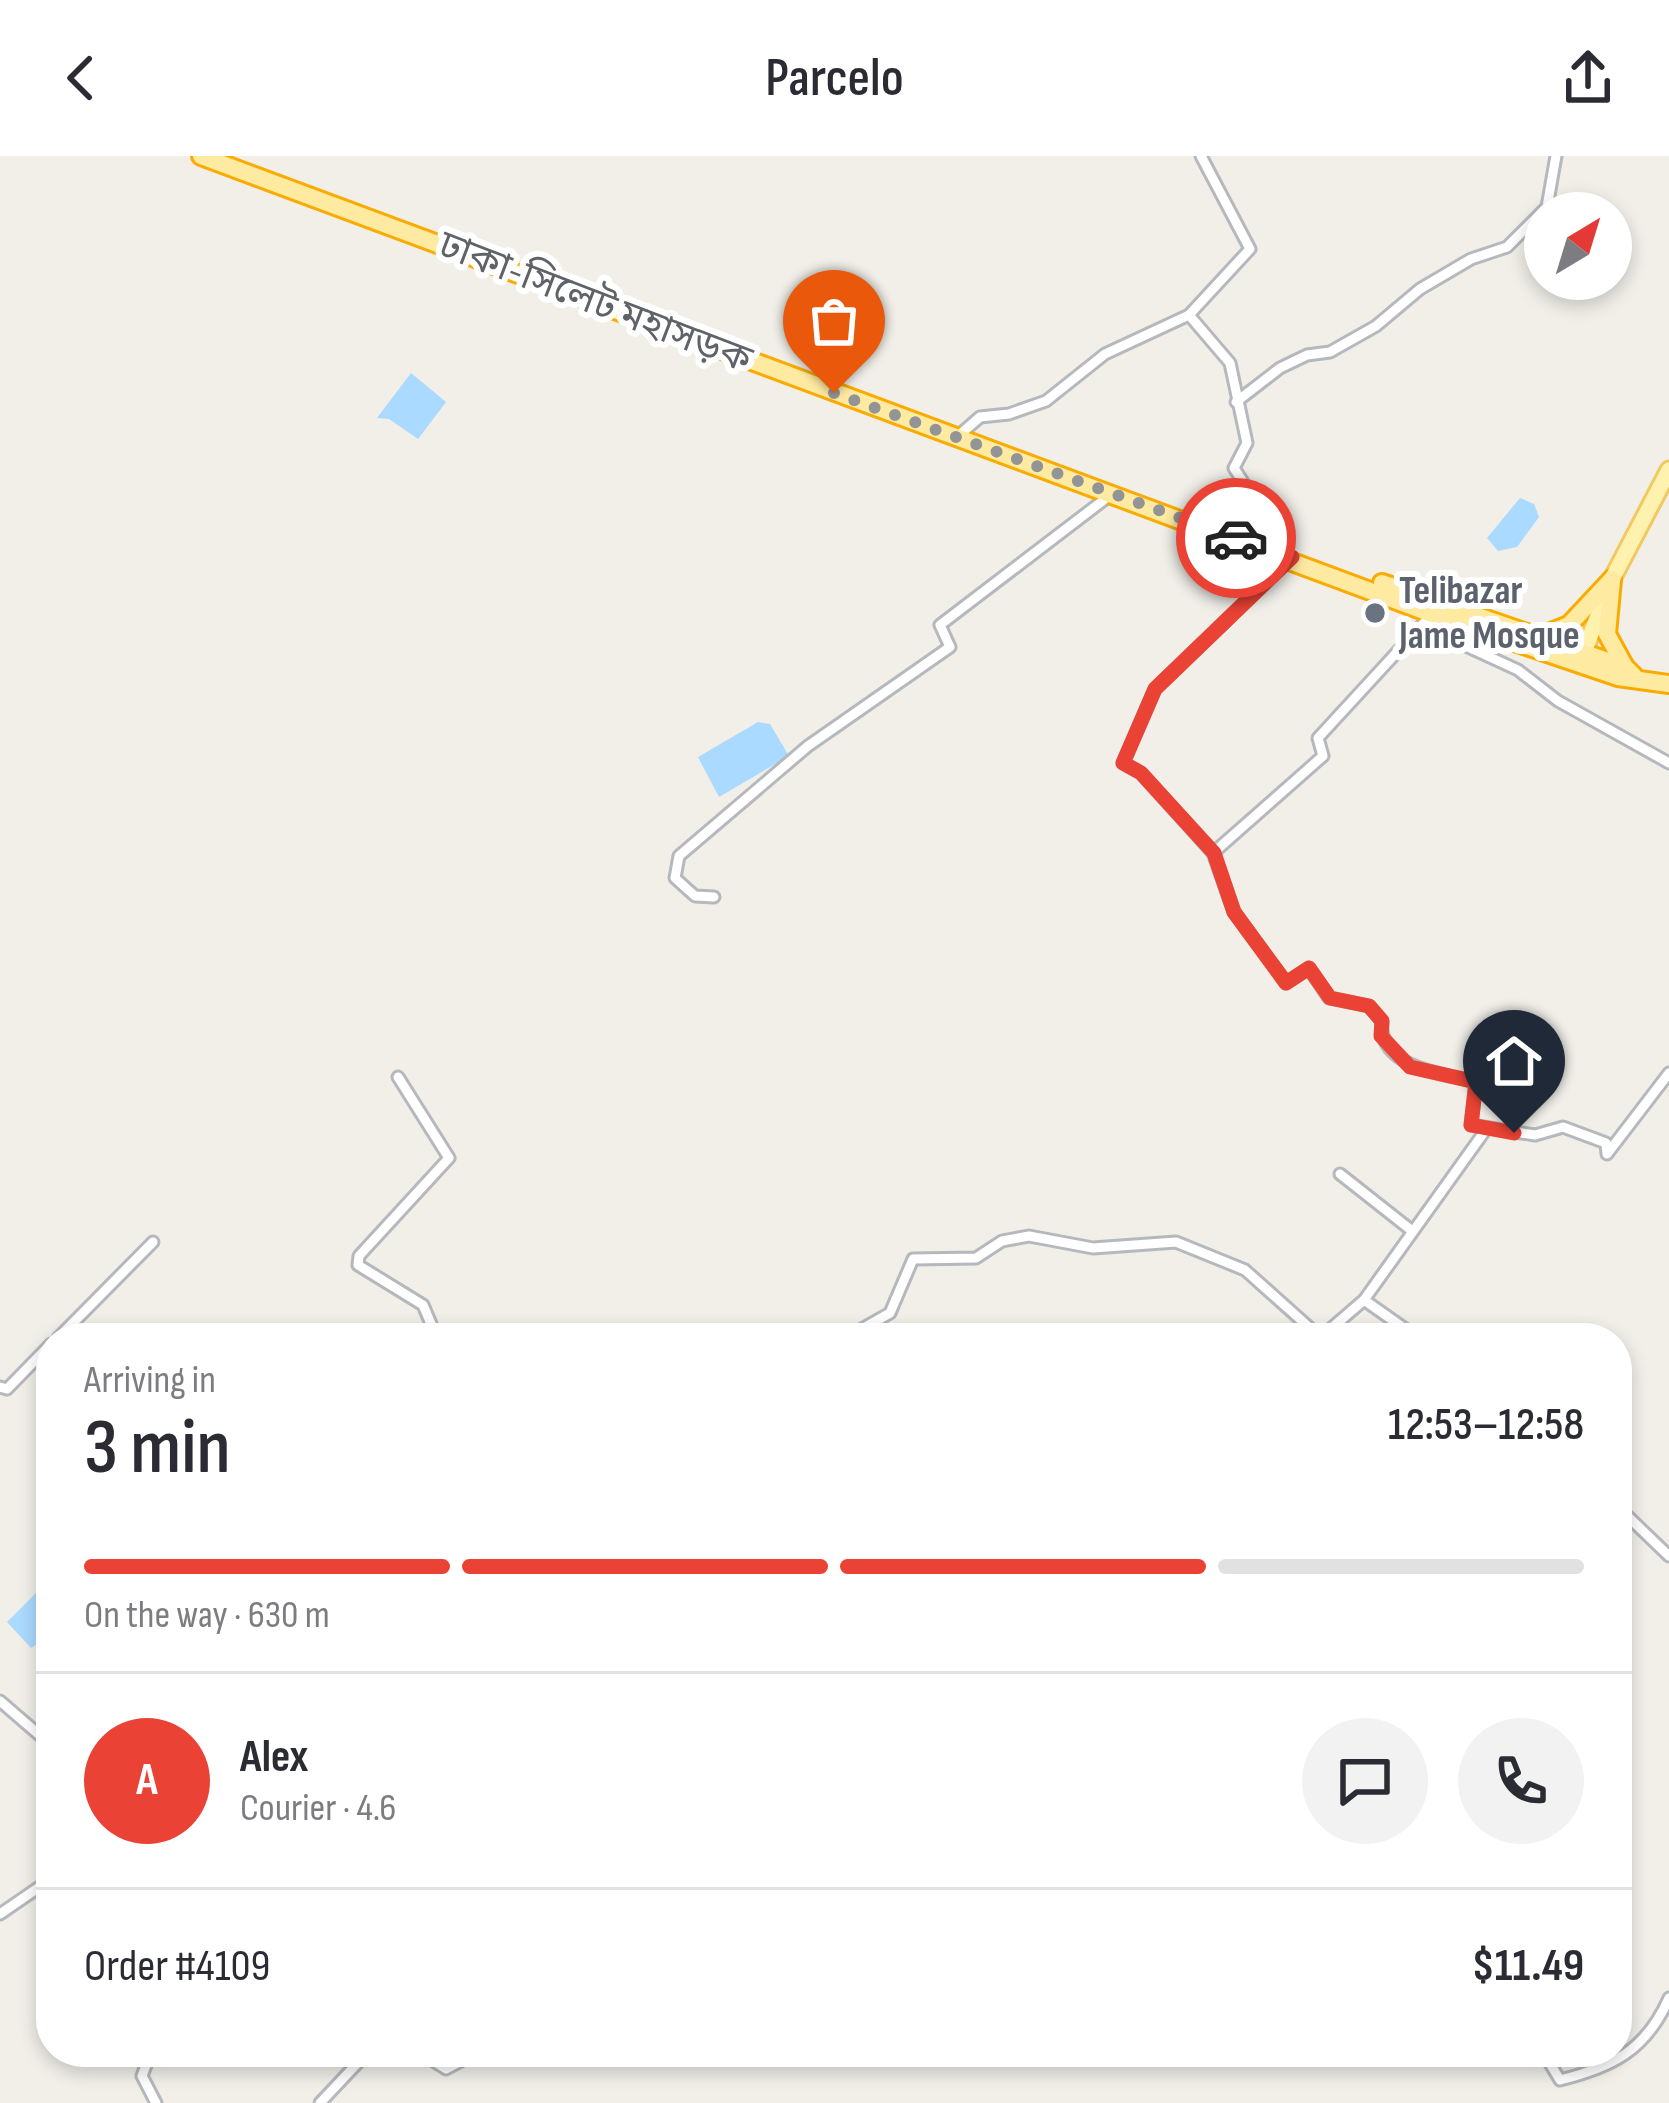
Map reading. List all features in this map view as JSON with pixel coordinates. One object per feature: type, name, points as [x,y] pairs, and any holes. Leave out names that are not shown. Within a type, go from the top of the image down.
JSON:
[{"type":"highway","name":"ঢাকা-সিলেট মহাসড়ক","points":[[201,156],[226,159],[710,349],[1108,496],[1292,557],[1432,614],[1560,658],[1583,660]]},
{"type":"highway","points":[[1345,578],[1376,581],[1537,637],[1583,660],[1662,682]]},
{"type":"highway","points":[[1537,637],[1569,625],[1609,588]]},
{"type":"highway","points":[[1609,588],[1607,634],[1629,671]]},
{"type":"main road","points":[[1583,660],[1609,588],[1669,470]]},
{"type":"street","points":[[957,437],[980,417],[1009,414],[1046,401],[1105,354],[1190,315],[1250,249],[1202,156]]},
{"type":"street","points":[[1236,402],[1280,368],[1307,355],[1330,352],[1376,326],[1420,289],[1507,247],[1547,207],[1556,156]]},
{"type":"street","points":[[1190,315],[1230,363],[1247,443],[1234,468],[1264,514],[1258,545]]},
{"type":"street","points":[[714,897],[695,896],[675,878],[679,856],[808,746],[950,647],[940,625],[1108,496]]},
{"type":"street","points":[[1292,557],[1208,643],[1167,676],[1128,741],[1123,763],[1141,773],[1214,853],[1234,912],[1286,983],[1309,968],[1330,998],[1369,1006],[1382,1021],[1381,1036],[1410,1067],[1476,1082],[1471,1125],[1534,1135],[1563,1127],[1606,1143],[1607,1154],[1669,1073]]},
{"type":"street","points":[[1214,853],[1323,756],[1318,738],[1432,614]]},
{"type":"street","points":[[1432,614],[1431,630],[1518,670],[1558,701],[1669,763]]},
{"type":"street","points":[[398,1077],[449,1158],[359,1256],[358,1265],[423,1305],[431,1323]]},
{"type":"street","points":[[1337,1323],[1364,1300],[1486,1128]]},
{"type":"street","points":[[1340,1174],[1411,1230]]},
{"type":"street","points":[[872,1323],[890,1313],[913,1259],[976,1258],[1002,1241],[1029,1236],[1093,1248],[1176,1242],[1245,1270],[1303,1323]]},
{"type":"street","points":[[72,1323],[153,1242]]},
{"type":"street","points":[[1364,1300],[1397,1323]]},
{"type":"street","points":[[0,1388],[7,1389],[36,1359]]},
{"type":"street","points":[[1632,1520],[1669,1556]]},
{"type":"street","points":[[0,1701],[36,1731]]},
{"type":"street","points":[[0,1914],[36,1889]]},
{"type":"street","points":[[1632,2050],[1646,2041],[1669,1998]]},
{"type":"street","points":[[145,2067],[142,2076],[156,2103]]},
{"type":"street","points":[[320,2103],[354,2067]]},
{"type":"street","points":[[1552,2067],[1560,2080],[1604,2067]]},
{"type":"water","points":[[411,373],[446,402],[418,439],[389,419],[377,418]]},
{"type":"water","points":[[1520,498],[1534,504],[1539,517],[1517,547],[1498,551],[1487,538]]},
{"type":"water","points":[[758,722],[770,724],[789,756],[719,797],[698,757]]},
{"type":"water","points":[[36,1593],[36,1645],[31,1648],[7,1622]]},
{"type":"way so far","points":[[834,393],[1108,496],[1236,538]]},
{"type":"place","name":"Telibazar Jame Mosque","points":[[1375,613]]},
{"type":"route","points":[[1236,538],[1292,557],[1257,596],[1155,689],[1128,741],[1123,763],[1141,773],[1214,853],[1234,912],[1286,983],[1309,968],[1330,998],[1369,1006],[1382,1021],[1381,1036],[1410,1067],[1476,1082],[1471,1125],[1514,1133]]}]
